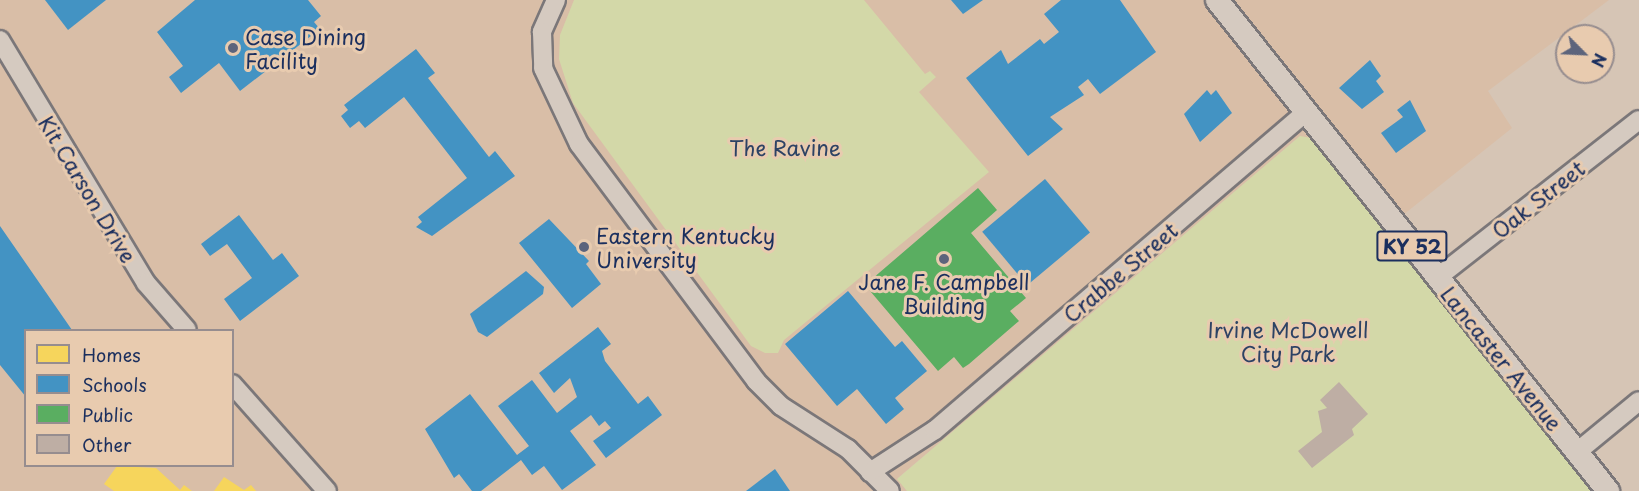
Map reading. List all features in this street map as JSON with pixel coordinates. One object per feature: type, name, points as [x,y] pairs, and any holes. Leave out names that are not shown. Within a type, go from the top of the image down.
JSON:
[{"type":"main road","name":"Lancaster Avenue","points":[[1217,0],[1608,491]]},
{"type":"street","points":[[556,0],[543,32],[543,68],[579,144],[756,381],[880,482]]},
{"type":"street","name":"Kit Carson Drive","points":[[0,40],[146,283],[186,329]]},
{"type":"street","name":"Crabbe Street","points":[[880,482],[935,430],[1305,113]]},
{"type":"street","name":"Oak Street","points":[[1438,277],[1639,120]]},
{"type":"street","points":[[234,386],[327,491]]},
{"type":"street","points":[[1577,452],[1639,401]]},
{"type":"shaded area","name":"Eastern Kentucky University","points":[[0,0],[1609,0],[1577,24],[1555,24],[1555,41],[1488,91],[1512,128],[1388,227],[1300,136],[898,478],[907,491],[0,491]]},
{"type":"green space","name":"The Ravine","points":[[574,0],[864,0],[925,74],[930,71],[936,77],[919,92],[989,172],[784,340],[778,353],[765,353],[751,346],[573,103],[559,59],[560,35]]},
{"type":"green space","name":"Irvine McDowell City Park","points":[[1300,136],[1318,139],[1595,491],[907,491],[897,479]]},
{"type":"building: Homes","points":[[116,467],[156,468],[180,490],[184,485],[192,491],[114,491],[104,484]]},
{"type":"building: Homes","points":[[224,477],[244,490],[251,485],[256,491],[214,491]]},
{"type":"building: Schools","points":[[45,0],[106,0],[68,30]]},
{"type":"building: Schools","name":"Case Dining Facility","points":[[195,0],[308,0],[321,16],[314,22],[320,29],[240,91],[219,63],[181,93],[169,77],[183,66],[157,32]]},
{"type":"building: Schools","points":[[951,0],[983,0],[963,14]]},
{"type":"building: Schools","points":[[1061,0],[1120,0],[1156,52],[1100,94],[1088,79],[1078,87],[1084,95],[1050,117],[1063,129],[1028,156],[966,78],[1001,50],[1008,64],[1040,39],[1044,44],[1059,32],[1044,14]]},
{"type":"building: Schools","points":[[416,49],[435,73],[428,78],[489,157],[495,151],[515,176],[432,236],[416,227],[422,222],[418,217],[467,178],[404,97],[365,128],[359,121],[350,128],[341,116],[348,110],[344,105]]},
{"type":"building: Schools","points":[[1370,60],[1381,76],[1376,81],[1384,92],[1362,109],[1339,88]]},
{"type":"building: Schools","points":[[1207,90],[1211,95],[1216,90],[1232,113],[1200,142],[1184,114]]},
{"type":"building: Schools","points":[[1410,100],[1426,131],[1396,153],[1381,133],[1403,117],[1397,110]]},
{"type":"building: Schools","points":[[1045,179],[1090,233],[1027,285],[982,232]]},
{"type":"building: Schools","points":[[239,215],[273,260],[282,253],[299,276],[240,321],[224,299],[252,278],[227,244],[210,256],[201,244]]},
{"type":"building: Schools","points":[[549,219],[589,261],[586,264],[601,284],[572,308],[519,243]]},
{"type":"building: Schools","points":[[0,226],[71,329],[24,329],[24,395],[0,365]]},
{"type":"building: Schools","points":[[526,271],[544,287],[543,294],[487,337],[478,332],[470,314]]},
{"type":"building: Schools","points":[[848,291],[895,347],[902,341],[927,371],[895,398],[904,409],[886,424],[857,389],[837,406],[785,344]]},
{"type":"building: Schools","points":[[598,327],[611,344],[602,351],[605,361],[638,404],[648,396],[662,415],[606,458],[593,441],[611,428],[605,421],[599,426],[591,415],[570,431],[596,465],[562,490],[544,466],[532,475],[521,460],[481,491],[472,491],[459,474],[454,478],[425,429],[470,394],[517,455],[529,446],[498,406],[532,380],[557,413],[577,397],[570,378],[554,393],[539,373]]},
{"type":"building: Schools","points":[[775,469],[790,491],[746,491]]},
{"type":"building: Public","name":"Jane F. Campbell Building","points":[[978,188],[997,210],[971,233],[1026,298],[1010,311],[1019,321],[969,364],[963,368],[954,357],[938,371],[865,285]]},
{"type":"building: Other","points":[[1339,382],[1368,414],[1352,429],[1354,435],[1312,468],[1298,451],[1322,432],[1318,411],[1327,408],[1320,400]]},
{"type":"place","name":"Case Dining Facility","points":[[233,48]]},
{"type":"place","name":"Eastern Kentucky University","points":[[584,247]]},
{"type":"place","name":"Jane F. Campbell Building","points":[[944,259]]}]
